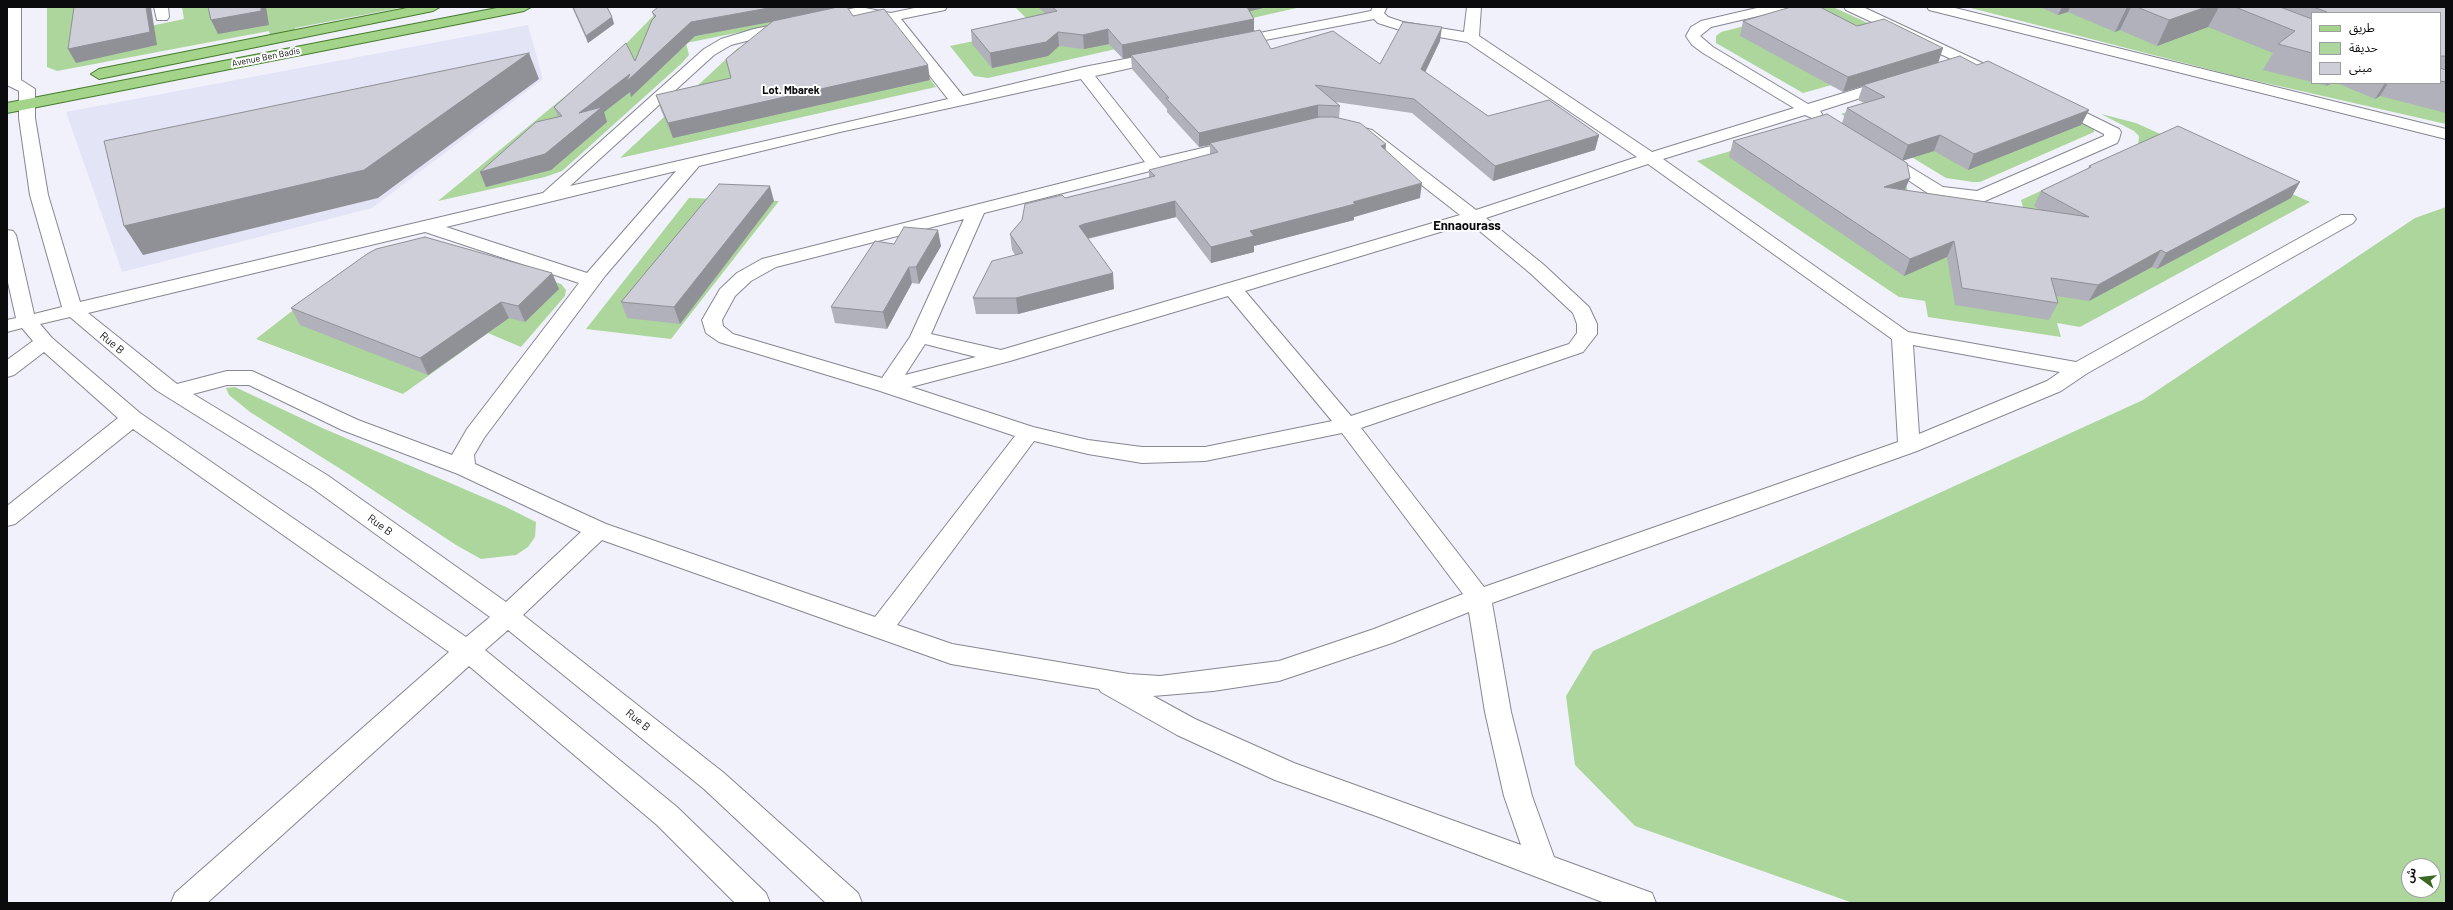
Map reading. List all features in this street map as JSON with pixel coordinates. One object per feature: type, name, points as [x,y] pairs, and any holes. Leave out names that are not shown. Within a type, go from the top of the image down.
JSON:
[{"type":"main road","name":"Avenue Ben Badis","points":[[87,77],[433,7]]},
{"type":"main road","name":"Avenue Ben Badis","points":[[19,92],[524,7]]},
{"type":"street","points":[[14,7],[19,92],[39,195],[73,310]]},
{"type":"street","points":[[550,196],[709,52],[726,42],[754,33],[804,23],[859,9],[891,17],[940,7]]},
{"type":"street","points":[[1471,38],[1474,7]]},
{"type":"street","points":[[1779,7],[1706,24],[1696,30],[1693,36],[1697,42],[1708,50],[1825,121]]},
{"type":"street","points":[[1851,7],[2002,77]]},
{"type":"street","points":[[1934,7],[2446,134]]},
{"type":"street","points":[[1215,46],[1378,11],[1383,20],[1400,26],[1471,38],[1650,158],[1902,337],[2079,369]]},
{"type":"street","points":[[891,17],[929,61],[957,100]]},
{"type":"street","points":[[17,324],[957,100],[1084,72],[1176,54]]},
{"type":"street","points":[[1943,67],[1966,60]]},
{"type":"street","points":[[1084,72],[1156,164]]},
{"type":"street","points":[[887,386],[1003,356],[1474,217],[1650,158],[1905,79]]},
{"type":"street","points":[[1872,150],[1938,192],[1979,197],[2112,139],[2113,132],[2044,97]]},
{"type":"street","points":[[1318,126],[1343,126],[1366,133],[1474,217],[1536,269],[1582,311],[1587,324],[1587,334],[1576,348],[1558,356],[1347,425],[1206,454],[1142,454],[1088,447],[1029,433],[887,386],[726,338],[713,329],[712,320],[727,293],[744,276],[769,263],[1156,164],[1318,126]]},
{"type":"street","points":[[466,469],[463,463],[464,455],[474,434],[591,281],[693,162]]},
{"type":"street","points":[[887,386],[920,337],[976,211]]},
{"type":"street","points":[[174,392],[227,378],[252,378],[350,425],[466,469],[598,530],[951,654],[1130,684],[1160,686],[1213,681],[1279,671],[1383,636],[1478,598],[1909,446],[2054,386],[2079,369],[2347,219]]},
{"type":"street","points":[[426,226],[591,281]]},
{"type":"street","points":[[7,235],[17,324]]},
{"type":"street","points":[[1233,289],[1347,425],[1478,598],[1498,712],[1518,796],[1543,866]]},
{"type":"street","name":"Rue B","points":[[73,310],[174,392],[319,481],[507,616],[714,781],[847,903]]},
{"type":"street","points":[[17,324],[45,342],[132,418],[467,650],[667,816],[754,903]]},
{"type":"street","points":[[920,337],[1003,356]]},
{"type":"street","points":[[1902,337],[1909,446]]},
{"type":"street","points":[[7,370],[45,342]]},
{"type":"street","points":[[7,518],[132,418]]},
{"type":"street","points":[[880,628],[1029,433]]},
{"type":"street","points":[[186,903],[467,650],[507,616],[598,530]]},
{"type":"street","points":[[1095,677],[1186,726],[1285,772],[1386,807],[1641,903]]},
{"type":"shaded area","points":[[528,25],[543,79],[372,208],[122,272],[66,112]]},
{"type":"green space","points":[[47,7],[139,7],[141,28],[184,19],[182,7],[404,7],[295,28],[296,34],[271,39],[269,31],[57,71],[47,67]]},
{"type":"green space","points":[[662,7],[840,7],[845,11],[686,43],[689,55],[682,63],[562,171],[545,177],[438,201],[615,55]]},
{"type":"green space","points":[[1015,7],[1301,7],[988,78],[974,76],[950,46],[1036,28]]},
{"type":"green space","points":[[1820,7],[1835,8],[1938,55],[1803,93],[1716,43],[1716,36],[1721,32]]},
{"type":"green space","points":[[1967,7],[2204,7],[2311,50],[2311,84],[2395,84],[2446,105],[2446,124],[2235,76]]},
{"type":"green space","points":[[885,19],[936,87],[620,158],[738,48]]},
{"type":"green space","points":[[1973,72],[2094,128],[2094,132],[1980,182],[1973,182],[1946,178],[1841,114]]},
{"type":"green space","points":[[2101,114],[2136,123],[2310,202],[2080,327],[2057,323],[2061,337],[1928,317],[1925,301],[1899,297],[1697,161],[1814,126],[1906,181],[1910,206],[2027,222],[2021,200],[2138,146],[2139,136],[2134,131]]},
{"type":"green space","points":[[689,198],[779,201],[671,339],[586,329]]},
{"type":"green space","points":[[2446,207],[2446,903],[1853,903],[1635,826],[1575,765],[1566,696],[1593,651],[2143,400],[2415,218]]},
{"type":"green space","points":[[431,244],[561,284],[566,290],[565,296],[521,347],[488,333],[403,394],[256,339],[350,266]]},
{"type":"green space","points":[[235,387],[320,427],[506,507],[536,522],[535,537],[528,547],[516,555],[481,559],[456,545],[350,475],[250,412],[229,395],[226,388]]},
{"type":"building","points":[[74,7],[146,7],[150,32],[68,49]]},
{"type":"building","points":[[208,7],[261,7],[261,11],[211,20]]},
{"type":"building","points":[[573,7],[607,7],[612,17],[586,36]]},
{"type":"building","points":[[658,7],[774,7],[691,22],[626,82],[630,74],[579,113],[602,107],[545,154],[480,172],[536,122],[562,116],[554,107],[626,43],[635,61],[652,20],[656,16],[652,12]]},
{"type":"building","points":[[838,7],[847,7],[853,16],[884,9],[928,65],[668,123],[656,95],[731,78],[726,59],[773,21]]},
{"type":"building","points":[[1052,7],[1247,7],[1254,19],[1122,45],[1108,29],[1083,35],[1058,32],[1046,42],[990,53],[971,30],[1057,11]]},
{"type":"building","points":[[1791,7],[1820,7],[1857,26],[1884,19],[1943,48],[1848,77],[1743,21]]},
{"type":"building","points":[[2137,7],[2206,7],[2169,20]]},
{"type":"building","points":[[2235,7],[2280,7],[2311,19],[2311,53],[2278,44],[2295,31]]},
{"type":"building","points":[[2313,7],[2446,7],[2446,57],[2441,56],[2441,12],[2327,12]]},
{"type":"building","points":[[1403,22],[1442,27],[1421,69],[1488,116],[1549,100],[1599,135],[1495,166],[1414,99],[1315,85],[1340,106],[1318,105],[1199,133],[1166,98],[1169,98],[1131,55],[1260,30],[1271,49],[1333,31],[1380,64]]},
{"type":"building","points":[[529,53],[364,170],[124,226],[104,141]]},
{"type":"building","points":[[1960,56],[1977,65],[1988,61],[2089,110],[1974,154],[1940,135],[1908,145],[1847,108],[1885,97],[1863,85]]},
{"type":"building","points":[[2441,68],[2446,70],[2446,82],[2441,81]]},
{"type":"building","points":[[1827,114],[1907,163],[1910,178],[1884,187],[2089,217],[2041,191],[2091,167],[2089,166],[2178,126],[2300,182],[2166,253],[2161,250],[2098,285],[2051,278],[2058,303],[1962,288],[1954,241],[1910,259],[1733,141]]},
{"type":"building","points":[[1319,117],[1334,117],[1360,123],[1386,144],[1381,146],[1422,183],[1353,202],[1355,204],[1250,231],[1254,236],[1211,247],[1175,201],[1084,224],[1079,226],[1113,273],[1016,298],[973,298],[992,261],[1023,253],[1010,234],[1022,220],[1025,204],[1062,195],[1065,198],[1155,176],[1149,170],[1218,152],[1210,143]]},
{"type":"building","points":[[719,184],[770,186],[674,307],[621,302]]},
{"type":"building","points":[[904,227],[938,230],[916,267],[909,267],[883,312],[831,307],[875,241],[894,244]]},
{"type":"building","points":[[425,237],[552,273],[518,306],[501,302],[420,358],[291,308],[376,249]]},
{"type":"district","name":"Lot. Mbarek","points":[[791,90]]},
{"type":"district","name":"Ennaourass","points":[[1467,226]]}]
